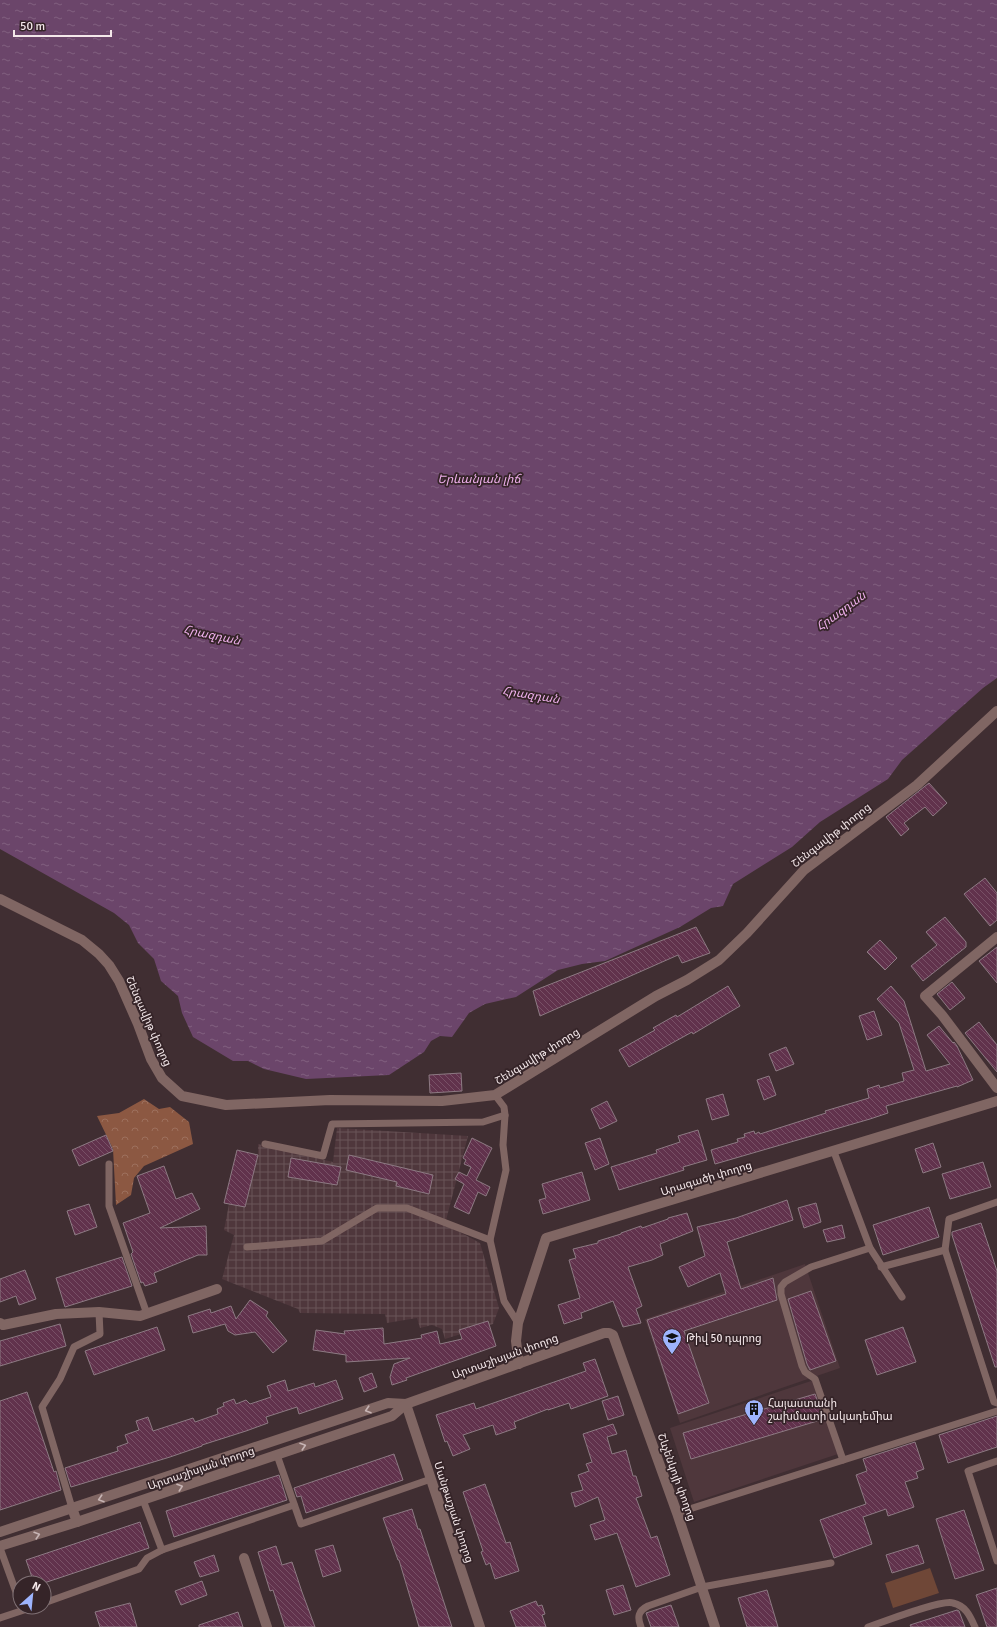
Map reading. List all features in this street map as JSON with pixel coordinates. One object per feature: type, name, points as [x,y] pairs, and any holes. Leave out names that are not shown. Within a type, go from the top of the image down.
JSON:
[{"type":"street","name":"Շենգավիթ փողոց","points":[[0,899],[82,940],[99,954],[109,965],[119,981],[152,1059],[162,1078],[182,1096],[226,1105],[238,1105],[330,1100],[442,1101],[495,1095],[656,996],[687,980],[719,960],[747,933],[804,870],[917,785],[997,710]]},
{"type":"street","points":[[997,937],[925,996],[942,1015],[997,1088]]},
{"type":"street","name":"Արագածի փողոց","points":[[519,1364],[516,1341],[518,1324],[546,1238],[834,1152],[997,1101]]},
{"type":"street","points":[[0,1323],[3,1325],[56,1314],[98,1312],[140,1316],[217,1289]]},
{"type":"street","name":"Արտաշիսյան փողոց","points":[[0,1547],[392,1416],[406,1404],[604,1333],[613,1335]]},
{"type":"street","name":"Շևչենկոյի փողոց","points":[[613,1335],[677,1513],[715,1627]]},
{"type":"street","name":"Արտաշիսյան փողոց","points":[[0,1532],[388,1403],[406,1404]]},
{"type":"street","name":"Մանթաշյան փողոց","points":[[406,1404],[480,1627]]},
{"type":"street","points":[[138,1486],[143,1500]]},
{"type":"street","points":[[72,1508],[77,1522]]},
{"type":"street","points":[[244,1558],[267,1627]]},
{"type":"lane","points":[[495,1095],[504,1106],[505,1115],[503,1144],[506,1170],[490,1240],[504,1301],[518,1324]]},
{"type":"lane","points":[[265,1144],[323,1156],[332,1124],[483,1122],[505,1115]]},
{"type":"lane","points":[[834,1152],[870,1248],[902,1297]]},
{"type":"lane","points":[[109,1164],[109,1206],[147,1314]]},
{"type":"lane","points":[[997,1202],[949,1219],[945,1250],[994,1402],[997,1403]]},
{"type":"lane","points":[[247,1247],[322,1241],[378,1208],[407,1208],[490,1240]]},
{"type":"lane","points":[[843,1460],[815,1380],[805,1372],[802,1366],[781,1294],[781,1287],[785,1282],[811,1267],[870,1248]]},
{"type":"lane","points":[[881,1267],[945,1250]]},
{"type":"lane","points":[[72,1508],[42,1407],[60,1379],[74,1347],[100,1334],[98,1312]]},
{"type":"lane","points":[[677,1513],[997,1411]]},
{"type":"lane","points":[[277,1455],[301,1524],[431,1479]]},
{"type":"lane","points":[[997,1461],[968,1471],[997,1561]]},
{"type":"lane","points":[[143,1500],[162,1550]]},
{"type":"lane","points":[[52,1600],[140,1569],[147,1558],[162,1550],[294,1505]]},
{"type":"lane","points":[[0,1547],[12,1581]]},
{"type":"lane","points":[[641,1627],[638,1616],[642,1609],[702,1587],[831,1563]]},
{"type":"lane","points":[[868,1627],[930,1607],[952,1602],[962,1606],[969,1614],[975,1627]]},
{"type":"lane","points":[[0,1618],[12,1612]]},
{"type":"shaded area","points":[[337,1128],[468,1136],[445,1224],[480,1243],[499,1308],[493,1324],[445,1339],[442,1329],[432,1325],[420,1328],[417,1318],[387,1323],[385,1314],[300,1313],[298,1309],[222,1279],[234,1235],[224,1230],[229,1204],[245,1207],[258,1155],[258,1144],[333,1162]]},
{"type":"shaded area","points":[[805,1264],[840,1368],[680,1423],[645,1319]]},
{"type":"shaded area","points":[[814,1380],[838,1454],[694,1502],[670,1428]]},
{"type":"shaded area","points":[[930,1568],[939,1593],[893,1608],[885,1583]]},
{"type":"green space","points":[[144,1099],[159,1109],[170,1107],[189,1122],[193,1144],[144,1166],[134,1178],[131,1195],[116,1205],[113,1149],[97,1116],[119,1113]]},
{"type":"water","name":"Երևանյան լիճ","points":[[0,0],[997,0],[997,678],[983,688],[902,760],[888,779],[820,822],[792,847],[733,884],[723,906],[711,908],[680,927],[605,961],[582,964],[558,970],[516,997],[485,1004],[469,1013],[452,1037],[440,1036],[431,1041],[424,1052],[389,1075],[306,1079],[264,1069],[248,1061],[233,1061],[193,1037],[182,1013],[178,996],[161,981],[154,959],[138,943],[129,925],[114,913],[0,849]]},
{"type":"building","points":[[929,783],[947,803],[933,816],[925,807],[904,823],[909,829],[901,836],[886,817]]},
{"type":"building","points":[[985,878],[997,893],[997,920],[990,926],[964,894]]},
{"type":"building","points":[[945,917],[966,942],[966,947],[923,981],[911,966],[937,945],[926,932]]},
{"type":"building","points":[[696,927],[710,953],[682,963],[678,955],[540,1016],[533,991]]},
{"type":"building","points":[[880,940],[897,958],[885,970],[867,952]]},
{"type":"building","points":[[997,947],[997,983],[979,961]]},
{"type":"building","points":[[952,982],[965,998],[950,1010],[937,994]]},
{"type":"building","points":[[728,986],[740,1006],[693,1034],[692,1032],[629,1067],[619,1050],[655,1030],[653,1028],[676,1015],[677,1017]]},
{"type":"building","points":[[891,986],[904,1001],[926,1071],[950,1064],[927,1035],[939,1026],[957,1046],[973,1080],[957,1087],[886,1106],[888,1113],[870,1119],[715,1164],[711,1150],[738,1142],[737,1139],[745,1137],[744,1134],[754,1131],[755,1134],[759,1132],[760,1134],[826,1113],[825,1111],[869,1098],[867,1089],[879,1085],[880,1088],[904,1081],[902,1073],[914,1070],[899,1023],[877,999]]},
{"type":"building","points":[[874,1011],[882,1035],[867,1040],[859,1016]]},
{"type":"building","points":[[979,1022],[997,1045],[997,1072],[965,1033]]},
{"type":"building","points":[[786,1047],[794,1064],[776,1071],[769,1054]]},
{"type":"building","points":[[461,1073],[462,1091],[430,1093],[429,1075]]},
{"type":"building","points":[[769,1076],[776,1095],[764,1100],[757,1080]]},
{"type":"building","points":[[723,1094],[729,1115],[712,1120],[706,1099]]},
{"type":"building","points":[[607,1101],[617,1121],[600,1129],[591,1109]]},
{"type":"building","points":[[698,1130],[707,1160],[683,1167],[684,1170],[619,1190],[611,1167],[657,1153],[656,1150],[680,1142],[678,1136]]},
{"type":"building","points":[[106,1135],[113,1151],[79,1166],[72,1150]]},
{"type":"building","points":[[472,1138],[492,1148],[476,1180],[490,1187],[486,1196],[478,1192],[469,1214],[454,1207],[464,1184],[455,1179],[459,1172],[467,1176],[471,1167],[464,1164],[466,1160],[463,1158]]},
{"type":"building","points":[[600,1138],[609,1164],[595,1170],[585,1143]]},
{"type":"building","points":[[933,1143],[941,1167],[923,1173],[915,1149]]},
{"type":"building","points":[[237,1150],[258,1155],[245,1207],[224,1203]]},
{"type":"building","points":[[349,1155],[433,1175],[429,1194],[396,1186],[397,1182],[346,1170]]},
{"type":"building","points":[[291,1158],[341,1167],[337,1185],[288,1177]]},
{"type":"building","points":[[983,1162],[991,1187],[950,1199],[942,1174]]},
{"type":"building","points":[[164,1166],[176,1199],[192,1193],[200,1209],[160,1228],[206,1226],[207,1255],[198,1255],[154,1273],[157,1282],[145,1286],[143,1282],[141,1283],[131,1254],[133,1252],[123,1223],[150,1213],[137,1176]]},
{"type":"building","points":[[582,1172],[590,1200],[543,1214],[539,1200],[546,1198],[542,1184]]},
{"type":"building","points":[[787,1200],[793,1220],[727,1242],[741,1289],[773,1278],[777,1300],[684,1331],[709,1403],[678,1414],[647,1320],[726,1294],[720,1273],[688,1287],[679,1267],[705,1256],[697,1227],[736,1218]]},
{"type":"building","points":[[816,1203],[821,1222],[804,1228],[798,1208]]},
{"type":"building","points":[[89,1204],[97,1227],[75,1235],[67,1211]]},
{"type":"building","points":[[929,1207],[939,1237],[883,1255],[873,1225]]},
{"type":"building","points":[[687,1213],[693,1231],[660,1244],[663,1255],[628,1267],[642,1306],[636,1309],[641,1323],[623,1327],[613,1301],[581,1313],[582,1318],[564,1324],[558,1305],[580,1298],[569,1260],[576,1258],[573,1249],[598,1243],[598,1241],[641,1226],[642,1228],[668,1218]]},
{"type":"building","points":[[981,1223],[997,1271],[997,1367],[995,1367],[952,1235],[952,1232]]},
{"type":"building","points":[[842,1225],[845,1238],[827,1242],[823,1230]]},
{"type":"building","points":[[122,1257],[132,1286],[65,1307],[56,1278]]},
{"type":"building","points":[[25,1270],[36,1299],[19,1305],[16,1296],[0,1302],[0,1279]]},
{"type":"building","points":[[811,1291],[836,1361],[810,1370],[788,1299]]},
{"type":"building","points":[[250,1300],[268,1312],[266,1316],[287,1341],[273,1353],[255,1332],[235,1335],[228,1331],[225,1324],[193,1333],[188,1316],[210,1309],[211,1313],[231,1306],[236,1319]]},
{"type":"building","points":[[488,1321],[496,1346],[406,1378],[407,1380],[392,1385],[390,1377],[394,1364],[410,1358],[346,1362],[346,1355],[313,1350],[316,1330],[345,1334],[344,1331],[383,1328],[384,1344],[422,1338],[421,1335],[437,1331],[440,1344],[462,1339],[459,1330]]},
{"type":"building","points":[[60,1324],[66,1346],[0,1366],[0,1341]]},
{"type":"building","points":[[157,1327],[165,1350],[94,1375],[85,1351]]},
{"type":"building","points":[[903,1327],[916,1362],[877,1375],[865,1340]]},
{"type":"building","points":[[595,1359],[608,1396],[571,1409],[569,1403],[548,1409],[514,1422],[516,1428],[496,1435],[493,1425],[463,1435],[470,1449],[453,1456],[447,1441],[445,1442],[436,1415],[474,1403],[476,1409],[586,1371],[583,1363]]},
{"type":"building","points":[[372,1373],[377,1387],[364,1392],[359,1378]]},
{"type":"building","points":[[285,1380],[288,1391],[314,1383],[315,1387],[336,1380],[343,1399],[299,1414],[297,1407],[266,1417],[268,1423],[246,1431],[170,1457],[71,1487],[65,1468],[118,1451],[117,1447],[128,1443],[125,1435],[139,1430],[136,1421],[148,1417],[153,1431],[193,1418],[195,1422],[218,1414],[217,1409],[224,1406],[223,1403],[234,1399],[236,1404],[246,1400],[250,1404],[271,1397],[267,1386]]},
{"type":"building","points":[[27,1392],[54,1472],[56,1471],[61,1490],[0,1510],[0,1401]]},
{"type":"building","name":"Հայաստանի շախմատի ակադեմիա","points":[[815,1394],[824,1419],[691,1459],[683,1433]]},
{"type":"building","points":[[618,1396],[624,1415],[608,1420],[602,1401]]},
{"type":"building","points":[[997,1416],[997,1447],[948,1463],[939,1435]]},
{"type":"building","points":[[613,1424],[617,1434],[607,1437],[612,1454],[626,1450],[633,1476],[636,1476],[642,1496],[636,1498],[651,1538],[657,1536],[670,1575],[636,1587],[617,1533],[595,1540],[590,1525],[605,1520],[598,1497],[575,1507],[571,1493],[583,1490],[578,1475],[589,1471],[586,1464],[592,1462],[583,1434]]},
{"type":"building","points":[[915,1442],[924,1469],[916,1472],[918,1478],[905,1482],[914,1507],[888,1516],[886,1509],[863,1517],[872,1544],[834,1558],[820,1520],[866,1504],[856,1475],[867,1471],[863,1459]]},
{"type":"building","points":[[394,1454],[403,1480],[306,1513],[301,1496],[297,1497],[294,1488]]},
{"type":"building","points":[[279,1475],[287,1500],[174,1537],[166,1511]]},
{"type":"building","points":[[485,1484],[506,1543],[510,1542],[519,1571],[495,1579],[490,1563],[486,1565],[481,1552],[483,1551],[463,1492]]},
{"type":"building","points":[[412,1509],[452,1627],[419,1627],[399,1560],[383,1518]]},
{"type":"building","points":[[964,1510],[984,1570],[955,1579],[936,1519]]},
{"type":"building","points":[[140,1522],[149,1548],[52,1580],[52,1575],[31,1575],[26,1560]]},
{"type":"building","points":[[333,1545],[341,1571],[323,1577],[315,1550]]},
{"type":"building","points":[[918,1545],[924,1563],[892,1573],[886,1555]]},
{"type":"building","points":[[276,1546],[282,1565],[292,1562],[315,1627],[285,1627],[273,1590],[270,1591],[258,1552]]},
{"type":"building","points":[[214,1555],[219,1571],[200,1577],[194,1562]]},
{"type":"building","points":[[202,1581],[207,1595],[181,1605],[175,1591]]},
{"type":"building","points":[[623,1585],[631,1610],[614,1615],[606,1590]]},
{"type":"building","points":[[997,1588],[997,1627],[987,1627],[976,1595]]},
{"type":"building","points":[[767,1590],[778,1627],[747,1627],[738,1598]]},
{"type":"building","points":[[536,1601],[538,1606],[542,1605],[545,1614],[542,1615],[546,1627],[516,1627],[510,1611]]},
{"type":"building","points":[[130,1603],[137,1627],[100,1627],[95,1612]]},
{"type":"building","points":[[671,1605],[679,1627],[651,1627],[646,1613]]},
{"type":"building","points":[[957,1610],[959,1611],[965,1627],[911,1627],[910,1625]]},
{"type":"building","points":[[238,1612],[243,1627],[199,1627],[199,1625]]},
{"type":"place","name":"Թիվ 50 դպրոց","points":[[672,1355]]},
{"type":"place","name":"Հայաստանի շախմատի ակադեմիա","points":[[754,1426]]},
{"type":"water label","name":"Հրազդան","points":[[841,611]]},
{"type":"water label","name":"Հրազդան","points":[[212,635]]},
{"type":"water label","name":"Հրազդան","points":[[531,695]]}]
